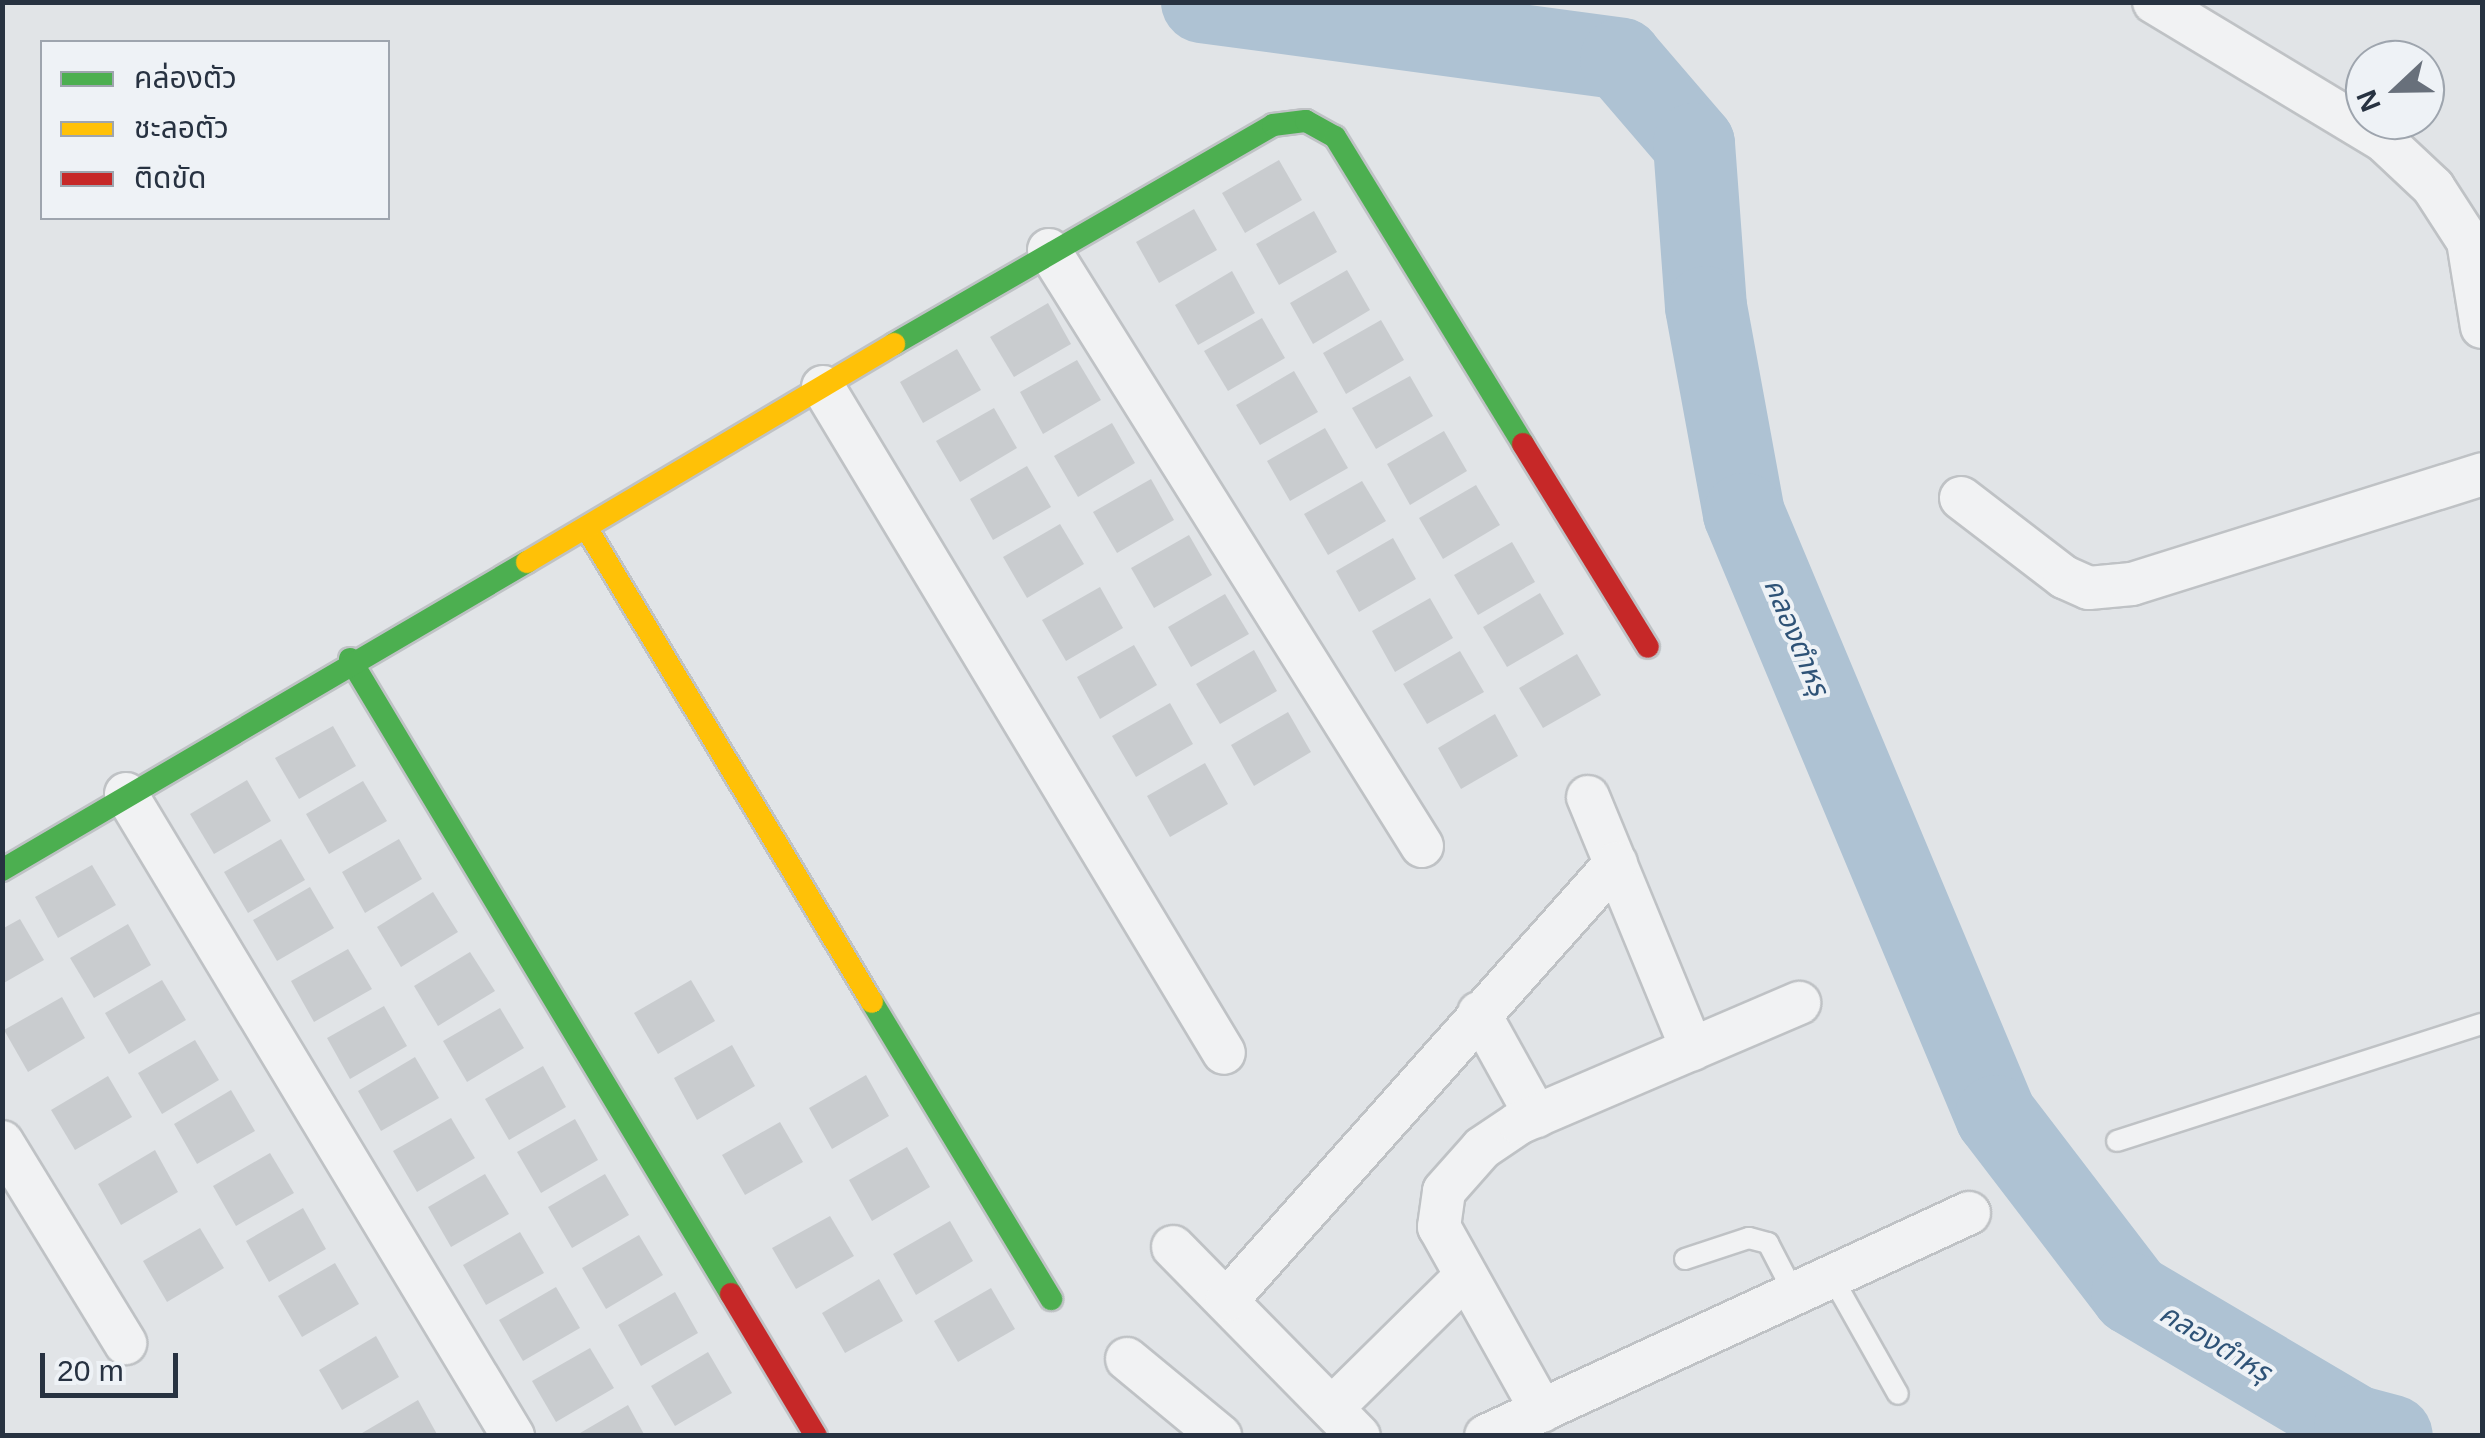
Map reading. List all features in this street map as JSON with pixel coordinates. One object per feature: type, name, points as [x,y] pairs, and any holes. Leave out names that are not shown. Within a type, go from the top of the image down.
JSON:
[{"type":"street","points":[[2154,2],[2384,140],[2433,188],[2475,238],[2482,327]]},
{"type":"street","points":[[2,870],[350,659],[587,529],[1049,250],[1273,125],[1306,121],[1335,137],[1648,647]]},
{"type":"street","points":[[1049,250],[1422,846]]},
{"type":"street","points":[[823,386],[1224,1052]]},
{"type":"street","points":[[1961,498],[2064,577],[2089,588],[2132,584],[2482,474]]},
{"type":"street","points":[[587,529],[1051,1299]]},
{"type":"street","points":[[350,659],[816,1436]]},
{"type":"street","points":[[126,794],[513,1436]]},
{"type":"street","points":[[1588,797],[1692,1049]]},
{"type":"street","points":[[1227,1300],[1616,863]]},
{"type":"street","points":[[1534,1422],[1439,1227],[1444,1191],[1482,1148],[1536,1116],[1799,1004]]},
{"type":"street","points":[[1479,1013],[1536,1116]]},
{"type":"street","points":[[2,1142],[125,1344]]},
{"type":"street","points":[[1486,1436],[1534,1422],[1968,1213]]},
{"type":"street","points":[[1173,1247],[1345,1422],[1466,1276]]},
{"type":"street","points":[[1127,1359],[1220,1436]]},
{"type":"lane","points":[[2117,1140],[2482,1024]]},
{"type":"lane","points":[[1685,1258],[1749,1238],[1768,1243],[1814,1286],[1898,1394]]},
{"type":"building","points":[[1279,160],[1302,200],[1245,233],[1222,193]]},
{"type":"building","points":[[1194,209],[1217,250],[1159,283],[1136,242]]},
{"type":"building","points":[[1314,211],[1337,252],[1279,285],[1256,244]]},
{"type":"building","points":[[1347,270],[1370,310],[1313,344],[1290,303]]},
{"type":"building","points":[[1232,271],[1255,313],[1198,345],[1175,305]]},
{"type":"building","points":[[1048,303],[1071,344],[1014,377],[990,337]]},
{"type":"building","points":[[1262,318],[1285,358],[1228,391],[1204,351]]},
{"type":"building","points":[[1381,320],[1404,360],[1346,394],[1323,353]]},
{"type":"building","points":[[957,349],[981,390],[923,423],[900,382]]},
{"type":"building","points":[[1077,360],[1101,400],[1043,434],[1020,392]]},
{"type":"building","points":[[1294,371],[1318,412],[1260,445],[1236,405]]},
{"type":"building","points":[[1410,376],[1433,416],[1376,449],[1352,408]]},
{"type":"building","points":[[994,408],[1017,448],[960,482],[936,441]]},
{"type":"building","points":[[1112,423],[1135,463],[1078,497],[1054,456]]},
{"type":"building","points":[[1325,428],[1348,468],[1290,501],[1267,461]]},
{"type":"building","points":[[1444,431],[1467,471],[1410,505],[1387,464]]},
{"type":"building","points":[[1027,466],[1051,507],[993,540],[970,499]]},
{"type":"building","points":[[1151,479],[1174,520],[1117,553],[1093,512]]},
{"type":"building","points":[[1362,481],[1386,521],[1328,555],[1304,514]]},
{"type":"building","points":[[1476,485],[1500,525],[1443,559],[1419,518]]},
{"type":"building","points":[[1060,524],[1084,564],[1027,598],[1003,557]]},
{"type":"building","points":[[1189,535],[1212,575],[1154,608],[1131,568]]},
{"type":"building","points":[[1393,538],[1416,579],[1359,612],[1336,571]]},
{"type":"building","points":[[1512,542],[1535,582],[1478,615],[1454,575]]},
{"type":"building","points":[[1100,587],[1123,628],[1066,661],[1042,620]]},
{"type":"building","points":[[1540,593],[1564,634],[1507,667],[1483,627]]},
{"type":"building","points":[[1225,594],[1249,634],[1191,667],[1168,627]]},
{"type":"building","points":[[1430,598],[1453,638],[1395,672],[1372,631]]},
{"type":"building","points":[[1134,645],[1157,685],[1100,719],[1077,677]]},
{"type":"building","points":[[1254,650],[1277,691],[1220,724],[1196,684]]},
{"type":"building","points":[[1460,651],[1484,692],[1427,724],[1403,684]]},
{"type":"building","points":[[1577,654],[1601,695],[1543,728],[1519,688]]},
{"type":"building","points":[[1170,703],[1193,744],[1136,777],[1112,736]]},
{"type":"building","points":[[1288,712],[1311,752],[1254,786],[1231,745]]},
{"type":"building","points":[[1495,714],[1518,756],[1461,789],[1438,748]]},
{"type":"building","points":[[333,726],[356,766],[299,799],[275,758]]},
{"type":"building","points":[[1205,763],[1228,804],[1170,837],[1147,796]]},
{"type":"building","points":[[247,780],[271,821],[214,854],[190,814]]},
{"type":"building","points":[[363,781],[387,821],[329,854],[306,814]]},
{"type":"building","points":[[281,839],[305,880],[248,913],[224,872]]},
{"type":"building","points":[[399,839],[422,879],[365,913],[342,872]]},
{"type":"building","points":[[92,865],[116,905],[58,938],[35,897]]},
{"type":"building","points":[[310,887],[334,928],[277,961],[253,920]]},
{"type":"building","points":[[433,892],[458,932],[401,967],[377,927]]},
{"type":"building","points":[[20,919],[44,960],[2,984],[2,929]]},
{"type":"building","points":[[128,924],[151,965],[94,998],[70,958]]},
{"type":"building","points":[[348,949],[372,989],[314,1022],[291,981]]},
{"type":"building","points":[[470,952],[495,991],[438,1026],[414,986]]},
{"type":"building","points":[[162,980],[186,1020],[129,1054],[105,1013]]},
{"type":"building","points":[[691,980],[715,1021],[658,1054],[634,1013]]},
{"type":"building","points":[[62,997],[85,1038],[28,1072],[4,1030]]},
{"type":"building","points":[[384,1006],[407,1046],[350,1079],[327,1038]]},
{"type":"building","points":[[500,1008],[524,1048],[467,1082],[443,1041]]},
{"type":"building","points":[[195,1040],[219,1080],[162,1114],[138,1073]]},
{"type":"building","points":[[732,1045],[755,1086],[697,1120],[674,1078]]},
{"type":"building","points":[[415,1057],[439,1098],[381,1131],[358,1091]]},
{"type":"building","points":[[543,1066],[566,1107],[509,1140],[485,1099]]},
{"type":"building","points":[[866,1075],[889,1116],[832,1149],[809,1108]]},
{"type":"building","points":[[108,1076],[132,1117],[75,1150],[51,1110]]},
{"type":"building","points":[[231,1090],[255,1131],[197,1164],[174,1124]]},
{"type":"building","points":[[451,1118],[475,1158],[417,1192],[393,1151]]},
{"type":"building","points":[[575,1119],[598,1160],[541,1193],[517,1152]]},
{"type":"building","points":[[780,1122],[803,1162],[745,1195],[722,1155]]},
{"type":"building","points":[[907,1147],[930,1187],[872,1221],[849,1180]]},
{"type":"building","points":[[155,1150],[178,1192],[121,1225],[98,1184]]},
{"type":"building","points":[[270,1153],[294,1193],[236,1226],[213,1186]]},
{"type":"building","points":[[485,1174],[509,1214],[451,1247],[428,1207]]},
{"type":"building","points":[[605,1174],[629,1215],[572,1248],[548,1207]]},
{"type":"building","points":[[303,1208],[326,1249],[269,1282],[246,1241]]},
{"type":"building","points":[[830,1216],[854,1256],[796,1289],[772,1248]]},
{"type":"building","points":[[950,1221],[973,1261],[916,1295],[893,1254]]},
{"type":"building","points":[[200,1228],[224,1268],[167,1302],[143,1261]]},
{"type":"building","points":[[520,1232],[544,1273],[486,1305],[463,1265]]},
{"type":"building","points":[[639,1235],[663,1275],[606,1309],[582,1268]]},
{"type":"building","points":[[335,1263],[359,1304],[302,1337],[278,1296]]},
{"type":"building","points":[[879,1279],[903,1321],[845,1353],[822,1313]]},
{"type":"building","points":[[556,1287],[580,1328],[523,1361],[499,1320]]},
{"type":"building","points":[[991,1288],[1015,1329],[958,1362],[934,1321]]},
{"type":"building","points":[[675,1292],[698,1333],[641,1366],[618,1325]]},
{"type":"building","points":[[376,1336],[399,1377],[342,1410],[319,1370]]},
{"type":"building","points":[[590,1348],[614,1388],[556,1422],[532,1381]]},
{"type":"building","points":[[708,1352],[732,1393],[675,1426],[651,1386]]},
{"type":"building","points":[[418,1400],[438,1436],[357,1436]]},
{"type":"building","points":[[628,1405],[645,1436],[575,1436]]},
{"type":"waterway","name":"คลองตำหรุ","points":[[1202,2],[1621,59],[1694,144],[1706,307],[1744,514],[1996,1116],[2132,1294],[2355,1426],[2392,1436]]},
{"type":"traffic: fast","points":[[894,344],[1273,125],[1306,121],[1335,137],[1523,444]]},
{"type":"traffic: fast","points":[[2,870],[527,562]]},
{"type":"traffic: fast","points":[[350,659],[731,1294]]},
{"type":"traffic: fast","points":[[872,1002],[1051,1299]]},
{"type":"traffic: slow","points":[[527,562],[894,344]]},
{"type":"traffic: slow","points":[[587,529],[872,1002]]},
{"type":"traffic: jam","points":[[1523,444],[1648,647]]},
{"type":"traffic: jam","points":[[731,1294],[816,1436]]}]
